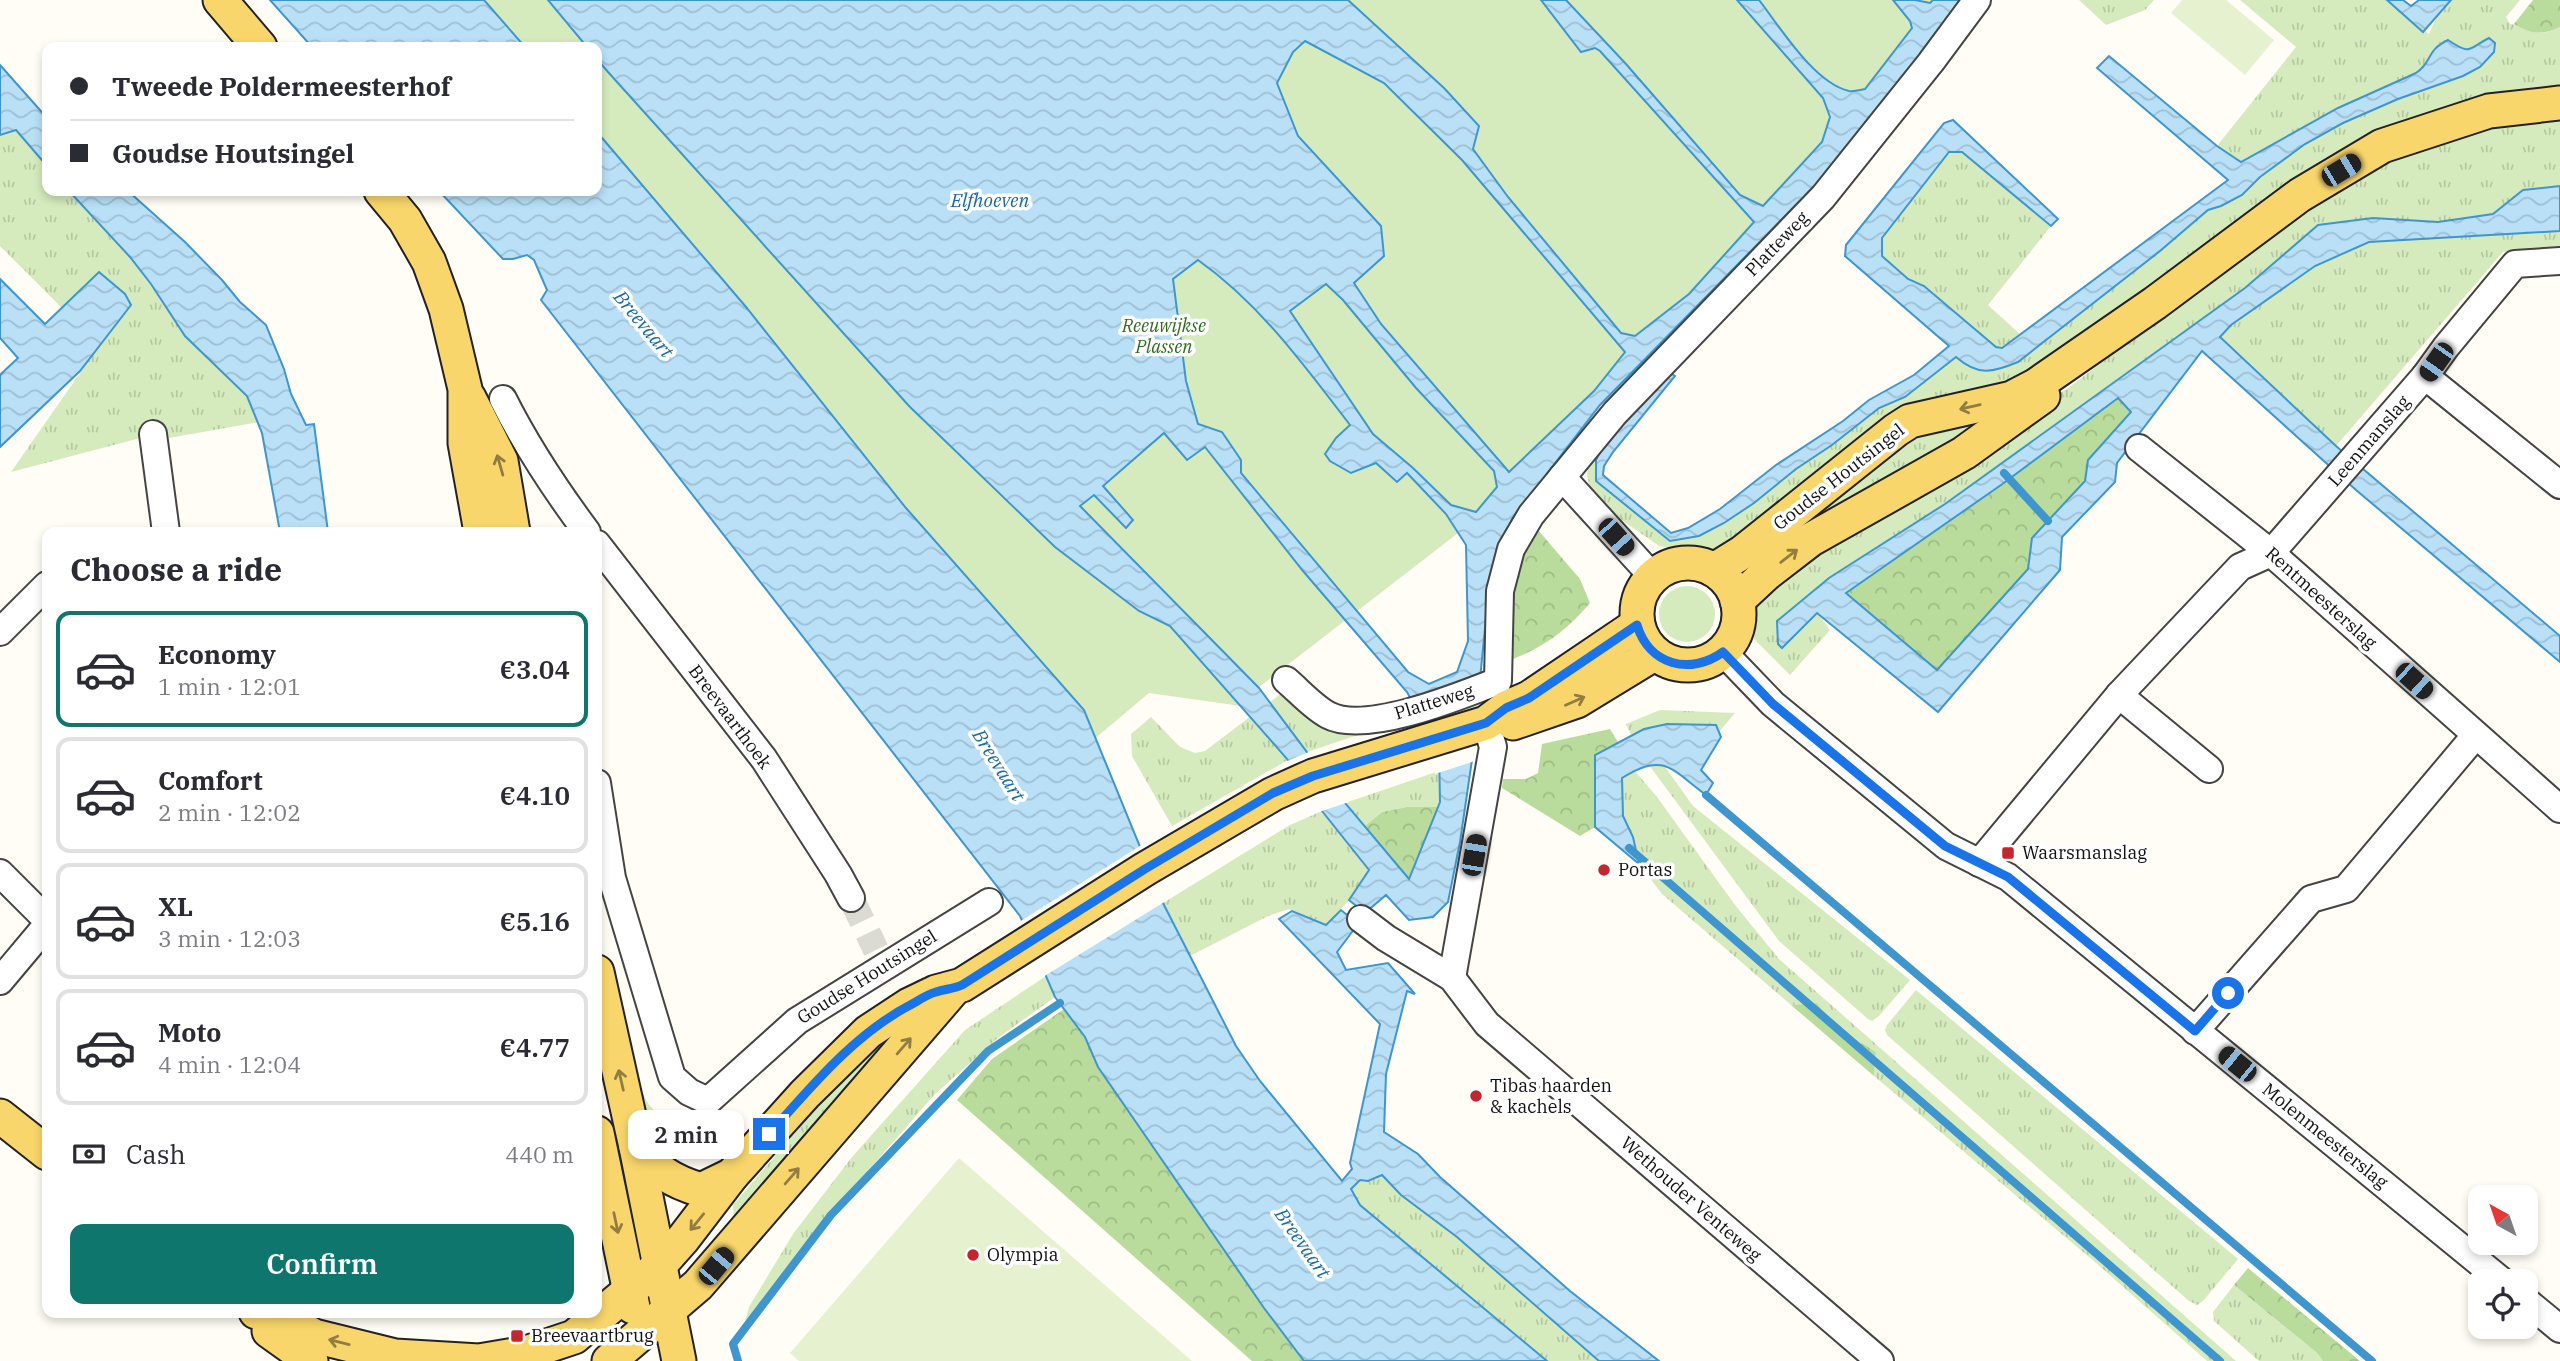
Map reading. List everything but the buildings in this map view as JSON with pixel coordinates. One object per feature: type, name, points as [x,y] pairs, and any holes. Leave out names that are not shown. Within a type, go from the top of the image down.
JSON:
[{"type":"main road","points":[[220,0],[256,42]]},
{"type":"main road","name":"Goudse Houtsingel","points":[[1714,570],[1743,552],[1896,430],[1910,422],[2012,398],[2035,386],[2155,303],[2300,195],[2382,146],[2489,111],[2560,103]]},
{"type":"main road","points":[[385,196],[405,220],[429,262],[446,309],[465,389],[466,443],[480,527]]},
{"type":"main road","name":"Goudse Houtsingel","points":[[1737,601],[1766,574],[1810,540],[1964,453],[2007,423],[2155,303]]},
{"type":"main road","points":[[465,389],[501,461],[512,527]]},
{"type":"main road","points":[[1682,563],[1699,564],[1714,570],[1731,587],[1737,601],[1738,623],[1735,634],[1723,652],[1707,662],[1689,666],[1670,663],[1654,654],[1645,643],[1637,625],[1636,610],[1640,595],[1653,577],[1667,567],[1682,563]]},
{"type":"main road","points":[[609,1361],[642,1347],[670,1311],[716,1266],[958,987],[1145,869],[1273,793],[1313,776],[1482,724],[1506,708],[1529,698],[1637,625]]},
{"type":"main road","points":[[1482,724],[1511,724],[1577,701],[1654,654]]},
{"type":"main road","points":[[602,1314],[659,1266],[732,1175],[805,1094],[868,1032],[909,1005],[936,992],[958,987]]},
{"type":"main road","points":[[602,994],[679,1361]]},
{"type":"main road","points":[[0,1116],[42,1149]]},
{"type":"main road","points":[[636,1147],[654,1167],[676,1182],[701,1190],[732,1175]]},
{"type":"main road","points":[[602,1158],[642,1347]]},
{"type":"main road","points":[[259,1318],[272,1335],[311,1361]]},
{"type":"main road","points":[[282,1318],[314,1336],[395,1356],[479,1361],[526,1353],[573,1337],[597,1318]]},
{"type":"street","name":"Platteweg","points":[[1286,680],[1327,715],[1348,721],[1405,713],[1498,681],[1500,592],[1511,549],[1531,515],[1615,413],[1823,197],[1977,0]]},
{"type":"street","name":"Leenmanslag","points":[[2271,553],[2426,376],[2446,347],[2515,264],[2560,261]]},
{"type":"street","points":[[2426,376],[2559,485]]},
{"type":"street","points":[[503,399],[522,437],[583,527]]},
{"type":"street","points":[[153,435],[165,527]]},
{"type":"street","name":"Rentmeesterslag","points":[[2139,448],[2271,553],[2560,809]]},
{"type":"street","points":[[1562,477],[1653,577]]},
{"type":"street","name":"Breevaarthoek","points":[[602,550],[764,759],[851,898]]},
{"type":"street","points":[[1979,863],[2119,695],[2240,567],[2271,553]]},
{"type":"street","points":[[0,632],[42,590]]},
{"type":"street","name":"Molenmeesterslag","points":[[1723,652],[1773,704],[1945,846],[2008,877],[2488,1269]]},
{"type":"street","points":[[2119,695],[2209,769]]},
{"type":"street","points":[[1361,919],[1386,938],[1452,978],[1493,747],[1482,724]]},
{"type":"street","points":[[2195,1031],[2311,899],[2346,889],[2475,736]]},
{"type":"street","name":"Goudse Houtsingel","points":[[602,815],[612,878],[672,1077],[689,1092],[708,1101],[797,1021],[881,957],[989,902]]},
{"type":"street","points":[[0,873],[42,918]]},
{"type":"street","points":[[0,981],[42,929]]},
{"type":"street","name":"Wethouder Venteweg","points":[[1452,978],[1487,1024],[1880,1361]]},
{"type":"street","points":[[2538,1309],[2558,1322]]},
{"type":"green space","name":"Reeuwijkse Plassen","points":[[445,0],[1946,0],[1808,189],[1515,489],[1259,687],[1241,706],[1149,693],[1067,762],[602,179],[602,42],[483,42]]},
{"type":"green space","points":[[2079,0],[2154,0],[2145,10],[2106,25]]},
{"type":"green space","points":[[2182,0],[2226,0],[2274,40],[2245,75],[2171,13]]},
{"type":"green space","points":[[2240,0],[2388,0],[2429,34],[2436,18],[2451,0],[2520,0],[2506,17],[2510,24],[2537,33],[2560,27],[2560,87],[2508,91],[2463,101],[2362,138],[2280,192],[2036,375],[1955,402],[1731,548],[1703,553],[1659,546],[1606,509],[1591,493],[1587,475],[1590,455],[1674,368],[1604,445],[1596,481],[1670,541],[1699,536],[1724,523],[1879,408],[1905,397],[1957,357],[2018,362],[2208,210],[2221,206],[2253,185],[2305,144],[2343,123],[2398,99],[2463,76],[2482,41],[2473,48],[2465,49],[2448,40],[2436,48],[2416,73],[2297,131],[2241,162],[2217,146],[2296,47]]},
{"type":"green space","points":[[2533,0],[2560,0],[2560,27],[2536,33],[2514,24]]},
{"type":"green space","points":[[2560,120],[2560,186],[2523,190],[2493,214],[2438,222],[2373,218],[2318,225],[2245,288],[1945,504],[1829,578],[1777,621],[1778,644],[1817,612],[1830,630],[1790,675],[1748,633],[1751,609],[1760,589],[2068,388],[2303,211],[2394,158],[2452,136],[2513,122]]},
{"type":"green space","points":[[16,130],[42,160],[42,196],[74,196],[130,257],[185,336],[247,396],[259,422],[169,438],[167,431],[11,472],[101,343],[131,305],[99,272],[62,308],[0,246],[0,135]]},
{"type":"green space","points":[[1949,152],[1962,152],[2051,226],[1988,305],[2021,335],[2002,348],[1996,347],[1924,286],[1908,279],[1882,256],[1882,238]]},
{"type":"green space","points":[[2560,231],[2560,246],[2503,252],[2336,446],[2220,338],[2231,325],[2315,266],[2369,242]]},
{"type":"green space","points":[[2117,397],[2132,411],[2088,460],[2085,481],[2032,538],[2028,569],[1937,671],[1846,592],[2001,485]]},
{"type":"green space","points":[[2006,407],[1905,475],[1769,542],[1899,438]]},
{"type":"green space","points":[[1532,523],[1580,579],[1590,603],[1556,636],[1513,659],[1507,609],[1513,555]]},
{"type":"green space","points":[[1687,586],[1698,588],[1707,594],[1713,603],[1713,625],[1707,634],[1698,640],[1687,642],[1676,640],[1667,634],[1661,625],[1659,614],[1661,603],[1667,594],[1676,588]]},
{"type":"green space","points":[[1282,693],[1328,720],[1361,734],[1307,752],[1270,702]]},
{"type":"green space","points":[[1660,710],[1735,713],[1718,733],[1644,729],[1632,737],[1626,724]]},
{"type":"green space","points":[[1251,716],[1288,760],[1172,826],[1132,756],[1131,734],[1151,717],[1180,747],[1195,753],[1205,751]]},
{"type":"green space","points":[[1610,729],[1619,744],[1595,755],[1595,827],[1580,836],[1502,788],[1503,779],[1526,779],[1538,773],[1542,744]]},
{"type":"green space","points":[[1663,764],[1693,806],[1910,980],[1879,1016],[1872,1021],[1868,1019],[1779,941],[1649,765]]},
{"type":"green space","points":[[1634,770],[1779,959],[2236,1361],[2207,1361],[2095,1262],[1874,1076],[1876,1052],[1838,1029],[1817,1003],[1791,1005],[1662,894],[1639,864],[1633,837],[1623,816],[1622,778]]},
{"type":"green space","points":[[1439,771],[1438,807],[1407,807],[1382,812],[1365,826],[1345,803]]},
{"type":"green space","points":[[1407,807],[1438,807],[1409,880],[1365,826],[1382,812]]},
{"type":"green space","points":[[1322,811],[1369,871],[1327,925],[1289,909],[1268,916],[1190,956],[1163,903],[1290,825]]},
{"type":"green space","points":[[1046,976],[1055,997],[998,1038],[934,1095],[808,1240],[744,1325],[749,1307],[793,1234],[852,1157],[965,1030]]},
{"type":"green space","points":[[1916,990],[2238,1259],[2203,1301],[2197,1305],[2189,1301],[1887,1035],[1887,1025]]},
{"type":"green space","points":[[938,996],[734,1218],[733,1205],[878,1036]]},
{"type":"green space","points":[[1817,1003],[1838,1029],[1876,1052],[1874,1076],[1791,1005]]},
{"type":"green space","points":[[1064,1009],[1085,1037],[1098,1067],[1264,1308],[1304,1361],[1252,1361],[957,1100],[992,1059]]},
{"type":"green space","points":[[637,1082],[649,1105],[678,1134],[686,1151],[670,1152],[665,1161],[655,1153]]},
{"type":"green space","name":"Olympia","points":[[959,1158],[1192,1361],[799,1361],[790,1353]]},
{"type":"green space","points":[[1382,1175],[1401,1195],[1457,1237],[1599,1361],[1547,1361],[1360,1205],[1351,1189],[1360,1180],[1368,1181]]},
{"type":"green space","points":[[2248,1268],[2360,1361],[2323,1361],[2317,1353],[2234,1285]]},
{"type":"green space","points":[[2234,1285],[2317,1353],[2323,1361],[2259,1361],[2214,1321],[2213,1312]]},
{"type":"water","points":[[270,0],[484,0],[521,42],[308,42]]},
{"type":"water","name":"Elfhoeven","points":[[548,0],[1348,0],[1444,88],[1479,126],[1473,149],[1508,197],[1621,333],[1635,336],[1689,294],[1754,222],[1600,51],[1595,48],[1581,52],[1541,0],[1566,0],[1626,64],[1740,195],[1763,206],[1822,142],[1830,117],[1823,98],[1737,0],[1759,0],[1787,39],[1811,66],[1836,86],[1853,91],[1865,89],[1912,28],[1910,21],[1893,0],[1930,3],[1933,0],[1960,0],[1896,93],[1840,160],[1600,405],[1512,519],[1496,559],[1489,588],[1472,760],[1448,902],[1433,917],[1409,920],[1386,895],[1365,913],[1349,900],[1369,870],[1322,811],[1288,760],[1170,626],[1139,611],[1055,547],[909,406],[602,65],[602,42],[583,42]],"holes":[[[1305,41],[1384,83],[1462,160],[1625,352],[1594,391],[1509,472],[1381,324],[1354,283],[1384,256],[1381,226],[1298,136],[1277,83],[1293,52]],[[1198,260],[1261,316],[1316,380],[1350,425],[1336,438],[1325,454],[1330,461],[1351,473],[1376,463],[1397,482],[1407,473],[1446,514],[1466,545],[1468,641],[1457,672],[1429,684],[1408,672],[1241,473],[1241,460],[1222,432],[1198,424],[1186,381],[1173,279]],[[1326,284],[1343,300],[1416,388],[1494,471],[1497,487],[1476,512],[1451,505],[1373,434],[1290,311]],[[1164,433],[1187,460],[1205,447],[1303,571],[1407,692],[1439,750],[1440,802],[1409,879],[1345,803],[1259,688],[1080,506],[1094,495],[1126,528],[1133,520],[1103,486]]]},
{"type":"water","points":[[2387,0],[2403,0],[2411,6],[2419,0],[2451,0],[2423,32]]},
{"type":"water","points":[[2489,38],[2495,43],[2494,52],[2480,67],[2343,123],[2305,144],[2260,177],[2242,195],[2208,210],[2018,362],[1986,371],[1972,368],[1956,357],[1905,397],[1879,408],[1754,503],[1699,536],[1670,541],[1596,481],[1596,460],[1604,444],[1669,372],[1675,376],[1613,452],[1604,466],[1603,475],[1671,533],[1688,528],[1720,509],[1776,465],[1843,421],[1869,400],[1914,375],[1949,346],[1845,256],[1846,245],[1944,123],[1953,120],[2058,219],[2051,226],[1962,152],[1949,152],[1882,238],[1882,256],[1908,279],[1924,286],[1996,347],[2002,348],[2228,180],[2097,68],[2109,56],[2217,146],[2241,162],[2338,108],[2416,73],[2425,65],[2432,52],[2448,40],[2461,48],[2469,49]]},
{"type":"water","points":[[0,65],[42,112],[42,160],[16,130],[0,135]]},
{"type":"water","name":"Breevaart","points":[[602,138],[746,307],[906,508],[1084,710],[1163,903],[1236,1046],[1260,1081],[1342,1181],[1352,1169],[1350,1163],[1380,1024],[1279,919],[1292,911],[1326,925],[1341,910],[1358,924],[1337,952],[1346,970],[1388,963],[1415,994],[1407,991],[1386,1074],[1384,1132],[1418,1154],[1440,1177],[1570,1291],[1659,1361],[1599,1361],[1457,1237],[1401,1195],[1382,1175],[1368,1181],[1360,1180],[1351,1189],[1360,1205],[1547,1361],[1304,1361],[1264,1308],[1098,1067],[1085,1037],[1055,997],[1020,916],[541,300],[547,290],[534,260],[527,255],[503,259],[444,196],[602,196]]},
{"type":"water","points":[[2560,186],[2560,231],[2369,242],[2315,266],[2231,325],[2220,337],[2336,446],[2560,636],[2560,662],[2356,490],[2202,351],[2117,463],[2115,482],[2062,537],[2060,570],[1938,712],[1817,613],[1782,648],[1778,644],[1777,621],[1829,578],[1945,504],[2245,288],[2318,225],[2373,218],[2438,222],[2493,214],[2523,190]],"holes":[[[2118,398],[2131,412],[2088,460],[2085,481],[2032,538],[2028,569],[1937,670],[1846,593],[2001,485]]]},
{"type":"water","points":[[74,196],[134,196],[185,242],[240,302],[266,325],[291,394],[306,425],[314,424],[327,527],[279,527],[262,433],[247,396],[185,336],[130,257]]},
{"type":"water","points":[[99,272],[125,294],[131,305],[80,371],[0,447],[0,375],[18,358],[0,338],[0,279],[45,324]]},
{"type":"water","points":[[1667,724],[1716,725],[1721,737],[1701,770],[1713,783],[1706,795],[1676,772],[1658,765],[1636,770],[1622,778],[1623,816],[1633,837],[1639,864],[1595,827],[1595,755],[1644,729]]},
{"type":"pier","points":[[1480,701],[1475,761],[1435,774],[1435,751],[1417,718]]},
{"type":"pier","points":[[1311,751],[1349,802],[1319,812],[1285,762]]},
{"type":"pier","points":[[1143,844],[1166,901],[1043,977],[1019,922]]},
{"type":"waterway","points":[[2004,473],[2048,521]]},
{"type":"waterway","points":[[1706,795],[2372,1361]]},
{"type":"waterway","points":[[1629,848],[2220,1361]]},
{"type":"waterway","points":[[738,1361],[733,1344],[831,1215],[988,1051],[1060,1003]]},
{"type":"tunnel","points":[[851,898],[876,950]]},
{"type":"place","name":"Waarsmanslag","points":[[2008,853]]},
{"type":"place","name":"Portas","points":[[1604,870]]},
{"type":"place","name":"Tibas haarden & kachels","points":[[1476,1096]]},
{"type":"place","name":"Olympia","points":[[973,1255]]},
{"type":"place","name":"Breevaartbrug","points":[[517,1336]]},
{"type":"route","points":[[769,1134],[832,1066],[868,1032],[909,1005],[936,992],[962,985],[1145,869],[1273,793],[1313,776],[1486,723],[1506,708],[1529,698],[1637,625],[1649,649],[1670,663],[1689,666],[1707,662],[1723,652],[1773,704],[1945,846],[2008,877],[2195,1031],[2228,993]]}]
